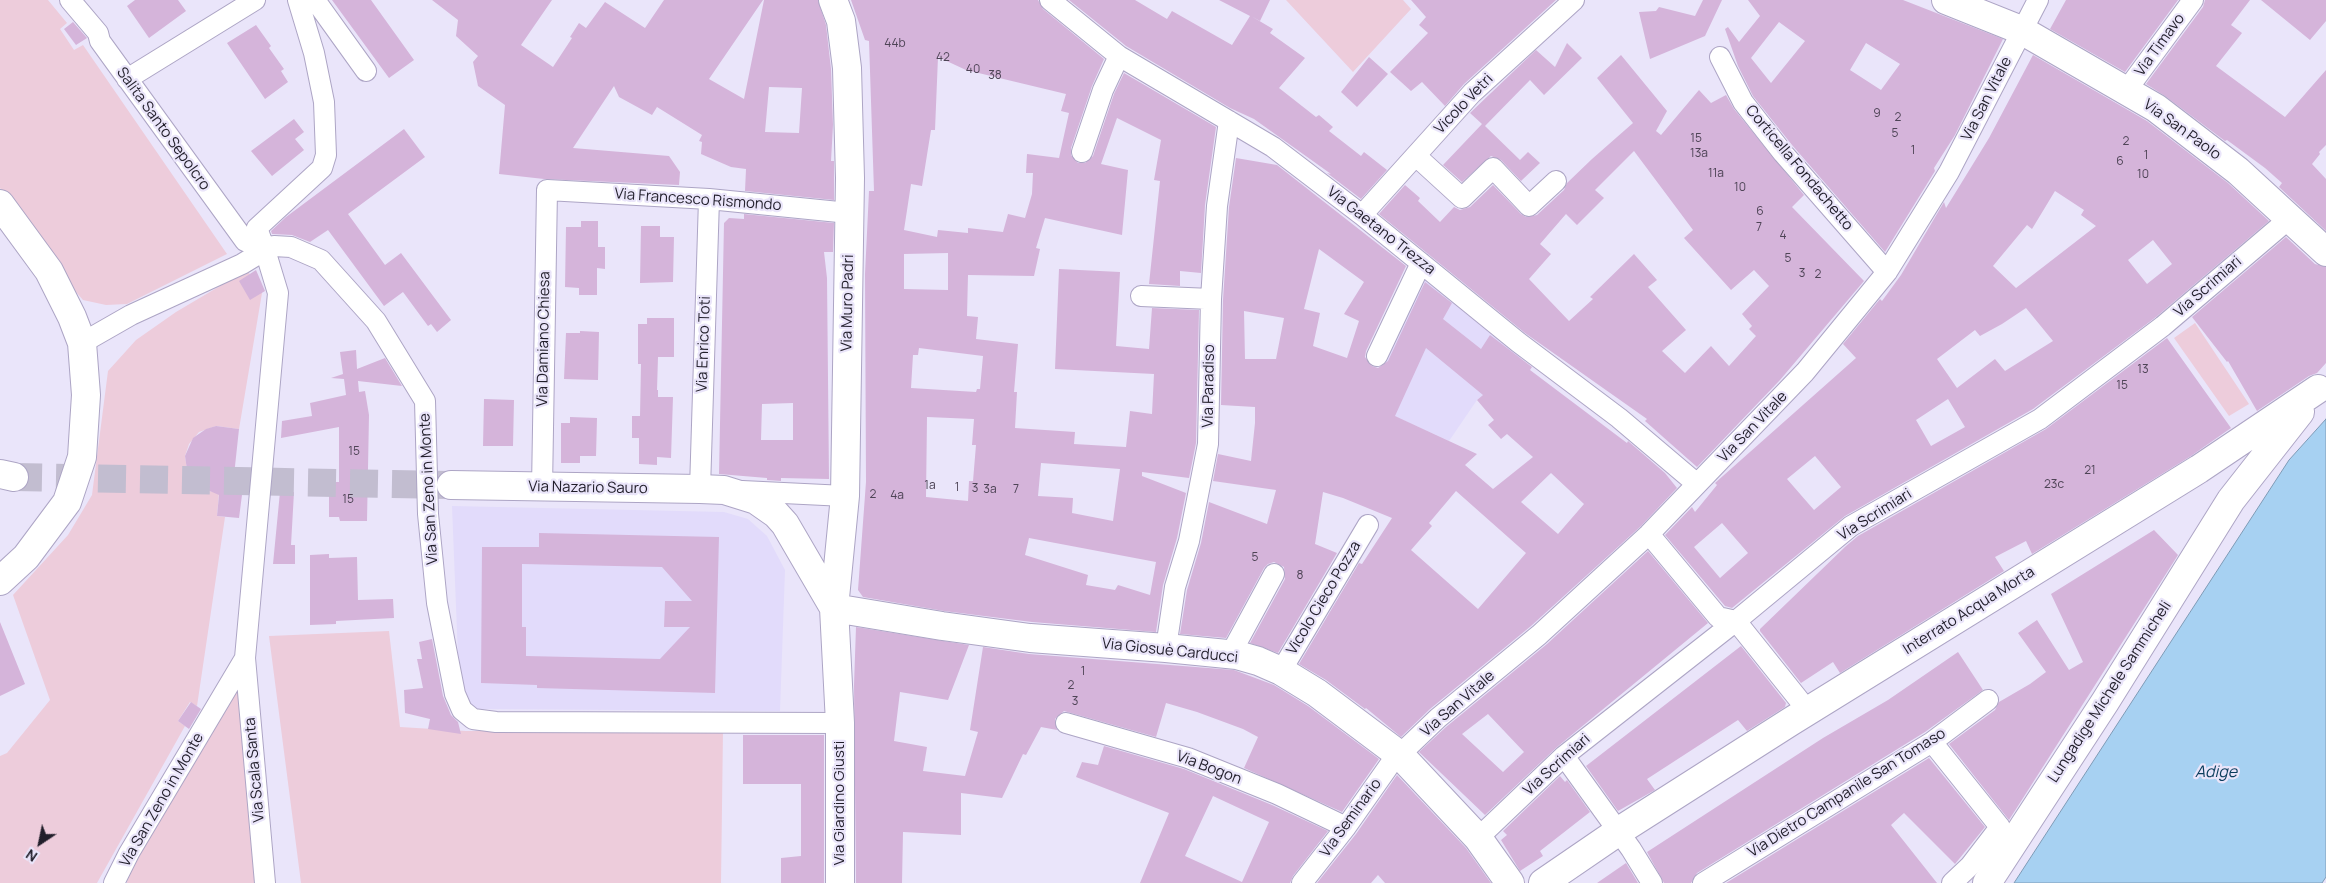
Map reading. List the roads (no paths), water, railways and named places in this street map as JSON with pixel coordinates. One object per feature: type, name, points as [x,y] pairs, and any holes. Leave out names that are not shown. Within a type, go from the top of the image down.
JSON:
[{"type":"street","name":"Salita Santo Sepolcro","points":[[70,0],[98,33],[100,41],[244,240],[265,250]]},
{"type":"street","points":[[127,79],[255,0]]},
{"type":"street","points":[[82,343],[130,315],[242,264],[265,250],[257,228],[322,168],[326,155],[324,102],[314,53],[298,0]]},
{"type":"street","points":[[315,0],[366,72]]},
{"type":"street","name":"Via Muro Padri","points":[[833,0],[841,21],[847,68],[849,213],[845,496],[834,608]]},
{"type":"street","name":"Via Gaetano Trezza","points":[[1050,0],[1119,56],[1273,147],[1518,342],[1619,418],[1697,484]]},
{"type":"street","name":"Vicolo Vetri","points":[[1362,216],[1472,94],[1574,0]]},
{"type":"street","name":"Via San Paolo","points":[[1946,0],[2021,30],[2156,108],[2238,171],[2326,252]]},
{"type":"street","name":"Via San Vitale","points":[[1401,756],[1438,718],[1539,636],[1649,534],[1805,372],[1887,272],[1950,172],[2038,0]]},
{"type":"street","name":"Via Timavo","points":[[2126,91],[2193,0]]},
{"type":"street","points":[[1082,152],[1103,90],[1119,56]]},
{"type":"street","name":"Corticella Fondachetto","points":[[1720,57],[1743,102],[1783,153],[1887,272]]},
{"type":"street","name":"Via Paradiso","points":[[1166,648],[1175,587],[1189,541],[1208,444],[1211,299],[1217,206],[1229,121]]},
{"type":"street","points":[[1416,156],[1462,198],[1493,168],[1530,206],[1556,181]]},
{"type":"street","name":"Via Francesco Rismondo","points":[[547,190],[709,199],[849,213]]},
{"type":"street","name":"Via Damiano Chiesa","points":[[542,488],[547,190]]},
{"type":"street","name":"Via Enrico Toti","points":[[709,199],[712,490]]},
{"type":"street","points":[[0,204],[49,271],[72,317],[82,343],[86,395],[82,457],[67,502],[26,556],[0,581]]},
{"type":"street","name":"Via Scrimiari","points":[[1478,838],[1564,756],[1736,621],[1851,526],[2044,416],[2163,326],[2290,218]]},
{"type":"street","name":"Via San Zeno in Monte","points":[[114,883],[129,853],[245,658],[278,294],[265,250],[274,246],[291,247],[321,260],[376,321],[425,401],[428,514],[437,604],[455,694],[462,710],[473,719],[496,722],[840,723]]},
{"type":"street","points":[[1377,356],[1421,263]]},
{"type":"street","points":[[1141,296],[1211,299]]},
{"type":"street","name":"Interrato Acqua Morta","points":[[1543,883],[1808,711],[2199,469],[2322,384]]},
{"type":"street","name":"Lungadige Michele Sammicheli","points":[[1987,883],[2105,702],[2231,500],[2322,384]]},
{"type":"street","points":[[2199,469],[2220,484],[2231,500]]},
{"type":"street","name":"Via Nazario Sauro","points":[[451,485],[712,490],[845,496]]},
{"type":"street","name":"Via Nazario Sauro","points":[[712,490],[756,500],[776,514],[795,540],[834,608]]},
{"type":"street","name":"Vicolo Cieco Pozza","points":[[1281,671],[1368,525]]},
{"type":"street","points":[[1649,534],[1718,617],[1736,621],[1808,711]]},
{"type":"street","points":[[1230,655],[1274,574]]},
{"type":"street","name":"Via Giardino Giusti","points":[[834,608],[840,723],[840,883]]},
{"type":"street","name":"Via Giosuè Carducci","points":[[834,608],[1030,638],[1166,648],[1230,655],[1258,662],[1281,671],[1325,698],[1401,756],[1478,838],[1510,883]]},
{"type":"street","name":"Via Scala Santa","points":[[245,658],[266,883]]},
{"type":"street","name":"Via Dietro Campanile San Tomaso","points":[[1703,883],[1932,742],[1988,700]]},
{"type":"street","name":"Via Bogon","points":[[1066,723],[1188,758],[1277,794],[1346,827]]},
{"type":"street","points":[[1932,742],[2000,827],[1970,866],[1952,883]]},
{"type":"street","name":"Via Seminario","points":[[1302,883],[1346,827],[1391,763],[1401,756]]},
{"type":"street","points":[[1564,756],[1619,832],[1652,883]]},
{"type":"water","name":"Adige","points":[[2326,419],[2326,877],[2322,883],[2014,883],[2289,460]]},
{"type":"tunnel","points":[[14,477],[451,485]]}]
